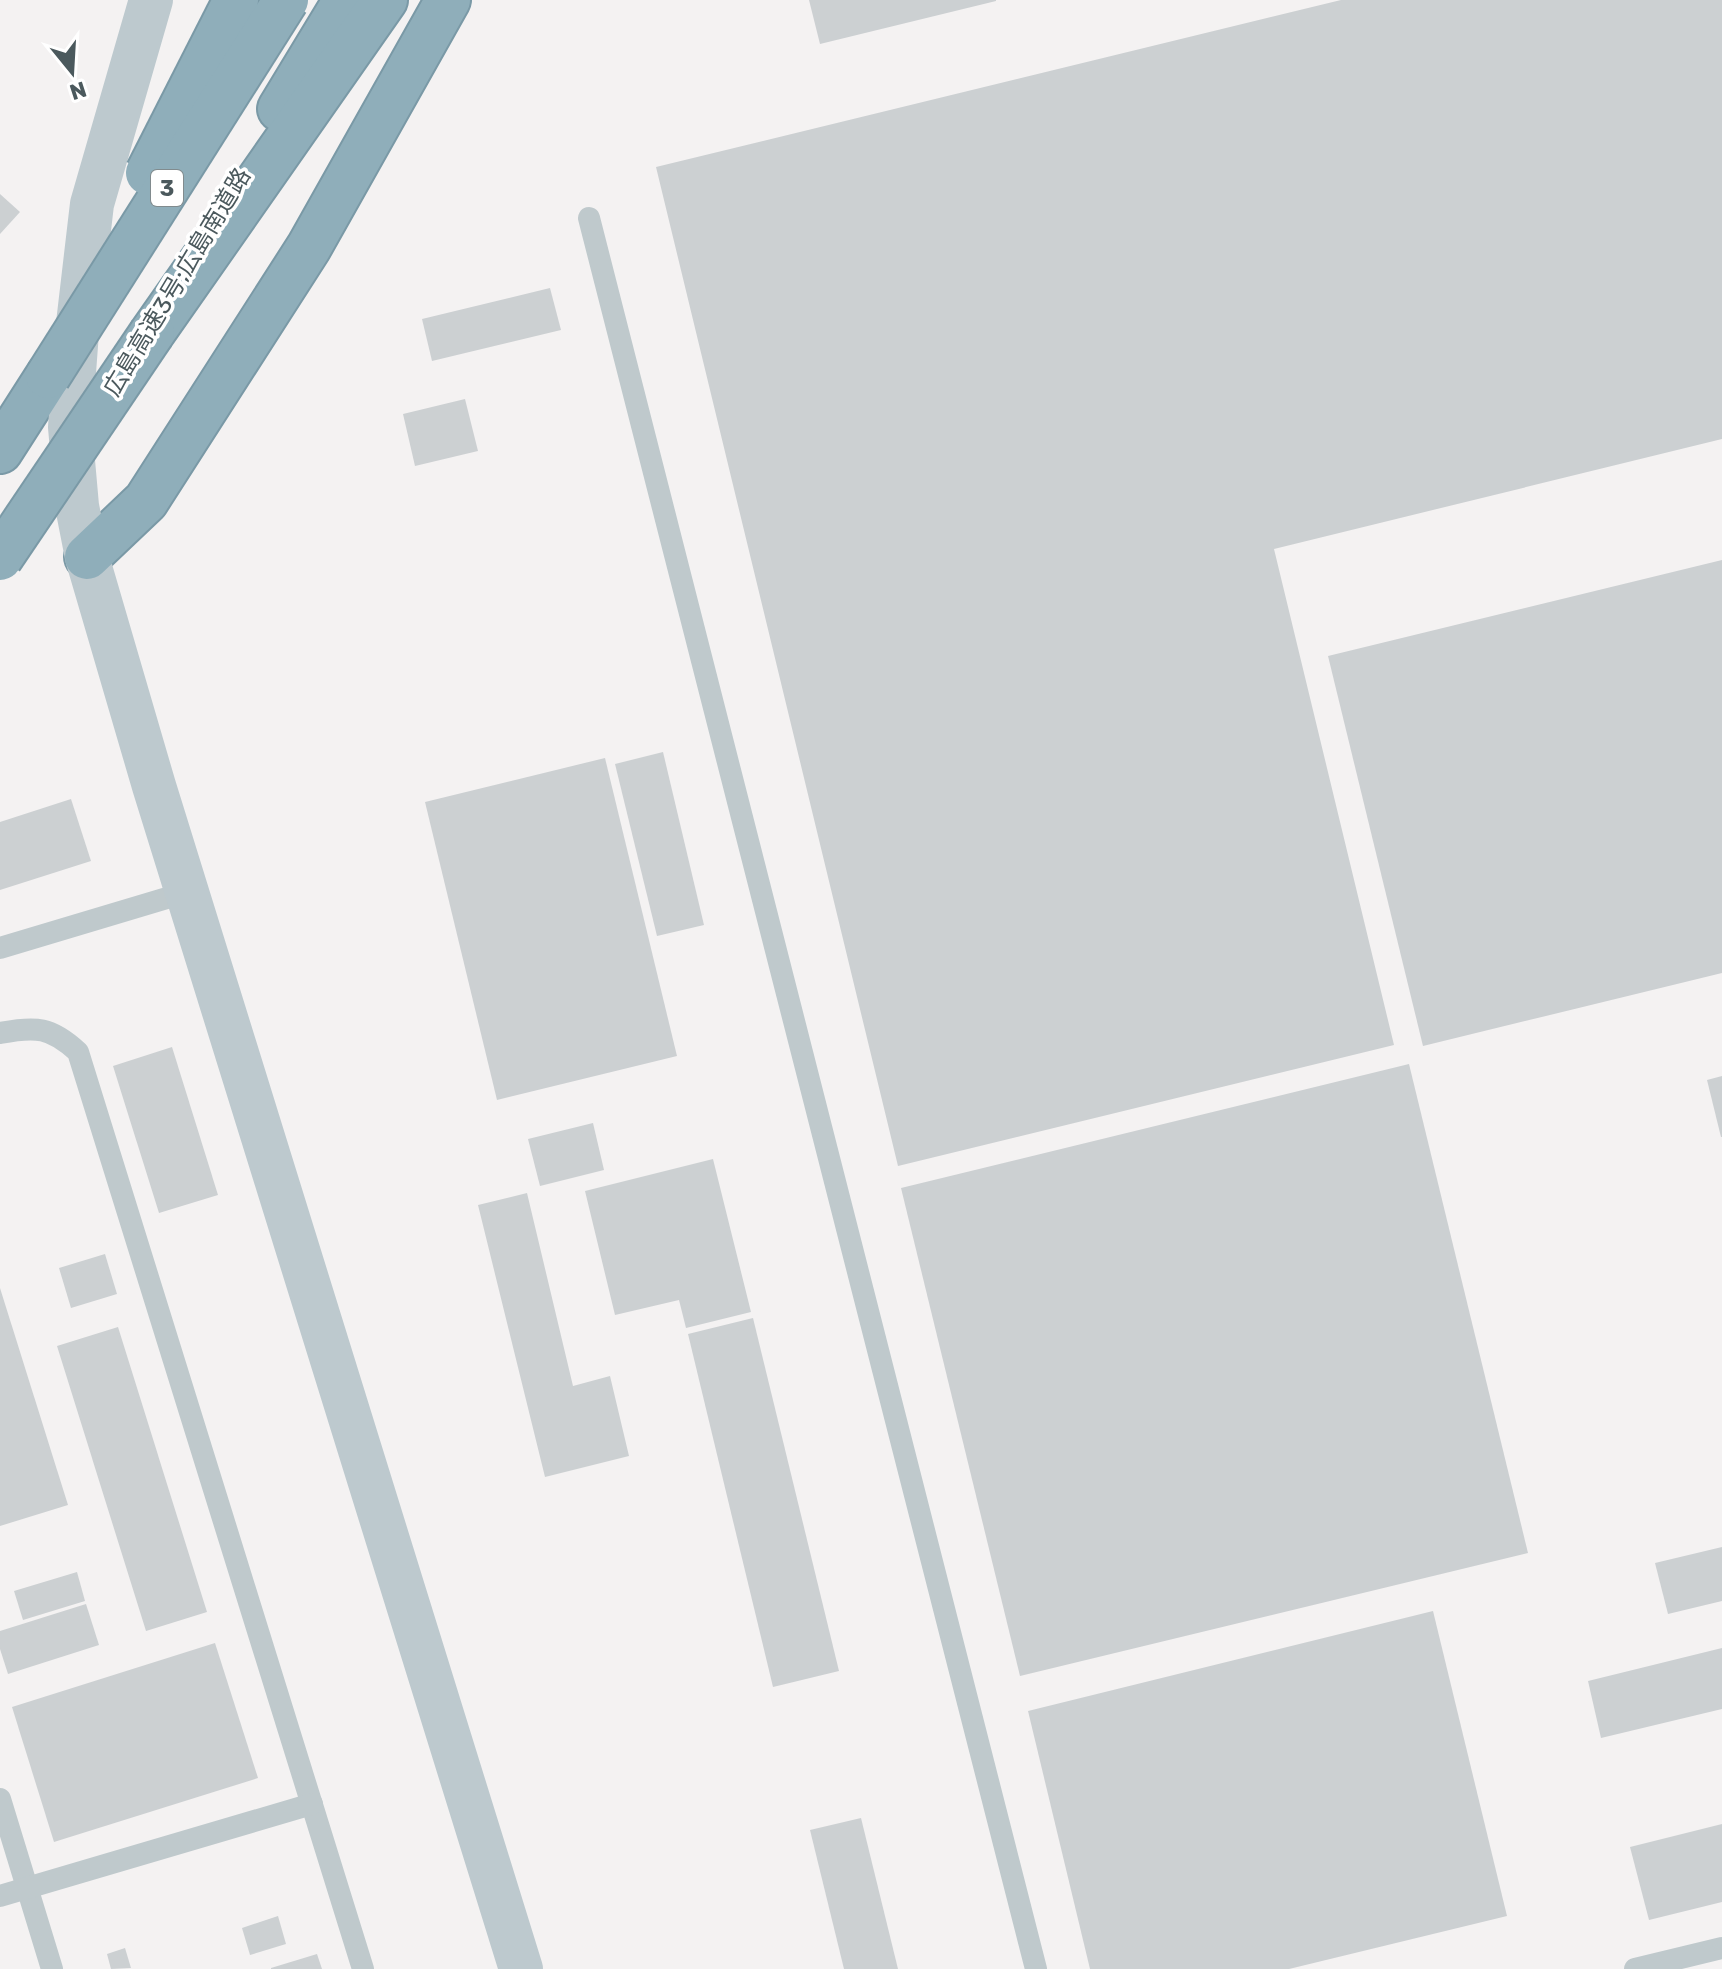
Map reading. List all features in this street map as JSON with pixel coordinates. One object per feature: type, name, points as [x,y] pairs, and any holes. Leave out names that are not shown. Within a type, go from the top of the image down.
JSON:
[{"type":"highway","points":[[48,376],[216,33],[236,0]]},
{"type":"highway","name":"3","points":[[0,451],[286,0]]},
{"type":"highway","name":"広島高速3号;広島南道路","points":[[0,558],[152,333],[318,42],[346,0]]},
{"type":"highway","points":[[152,333],[385,0]]},
{"type":"highway","points":[[87,557],[146,501],[309,247],[448,0]]},
{"type":"street","points":[[151,0],[92,204],[78,318],[70,427],[77,506],[87,557],[187,892],[521,1969]]},
{"type":"lane","points":[[589,218],[1036,1969]]},
{"type":"lane","points":[[0,948],[187,892]]},
{"type":"lane","points":[[0,1033],[23,1028],[58,1033],[78,1052],[363,1969]]},
{"type":"lane","points":[[0,1799],[52,1969]]},
{"type":"lane","points":[[0,1896],[312,1804]]},
{"type":"lane","points":[[1635,1969],[1722,1948]]},
{"type":"building","points":[[809,0],[996,0],[996,1],[820,44]]},
{"type":"building","points":[[1341,0],[1722,0],[1722,439],[1274,549],[1394,1045],[898,1166],[656,167]]},
{"type":"building","points":[[0,194],[20,212],[0,234]]},
{"type":"building","points":[[550,288],[561,330],[432,361],[422,319]]},
{"type":"building","points":[[465,399],[478,451],[415,466],[403,414]]},
{"type":"building","points":[[1722,560],[1722,973],[1423,1046],[1328,656]]},
{"type":"building","points":[[663,752],[704,925],[657,936],[615,764]]},
{"type":"building","points":[[605,758],[677,1056],[497,1100],[425,802]]},
{"type":"building","points":[[71,799],[91,861],[0,890],[0,822]]},
{"type":"building","points":[[172,1047],[218,1195],[159,1213],[113,1066]]},
{"type":"building","points":[[1409,1064],[1528,1553],[1020,1676],[901,1188]]},
{"type":"building","points":[[1722,1076],[1722,1137],[1721,1137],[1707,1080]]},
{"type":"building","points":[[593,1123],[604,1170],[540,1186],[528,1139]]},
{"type":"building","points":[[713,1159],[751,1312],[686,1328],[679,1300],[615,1315],[585,1191]]},
{"type":"building","points":[[527,1193],[573,1386],[610,1376],[629,1456],[545,1477],[478,1205]]},
{"type":"building","points":[[105,1254],[117,1294],[71,1308],[59,1268]]},
{"type":"building","points":[[0,1288],[68,1505],[0,1526]]},
{"type":"building","points":[[753,1318],[839,1671],[773,1687],[688,1334]]},
{"type":"building","points":[[118,1327],[207,1612],[146,1631],[57,1346]]},
{"type":"building","points":[[1722,1547],[1722,1601],[1668,1614],[1655,1563]]},
{"type":"building","points":[[77,1572],[85,1601],[23,1620],[14,1591]]},
{"type":"building","points":[[86,1604],[99,1645],[8,1674],[0,1649],[0,1631]]},
{"type":"building","points":[[1433,1611],[1507,1916],[1289,1969],[1090,1969],[1028,1711]]},
{"type":"building","points":[[215,1643],[258,1778],[54,1842],[12,1707]]},
{"type":"building","points":[[1722,1648],[1722,1709],[1601,1738],[1588,1681]]},
{"type":"building","points":[[861,1818],[898,1969],[844,1969],[810,1830]]},
{"type":"building","points":[[1722,1824],[1722,1902],[1649,1920],[1630,1847]]},
{"type":"building","points":[[278,1916],[286,1944],[250,1955],[242,1928]]},
{"type":"building","points":[[125,1948],[131,1968],[111,1969],[107,1954]]},
{"type":"building","points":[[317,1954],[322,1969],[271,1969],[271,1968]]}]
